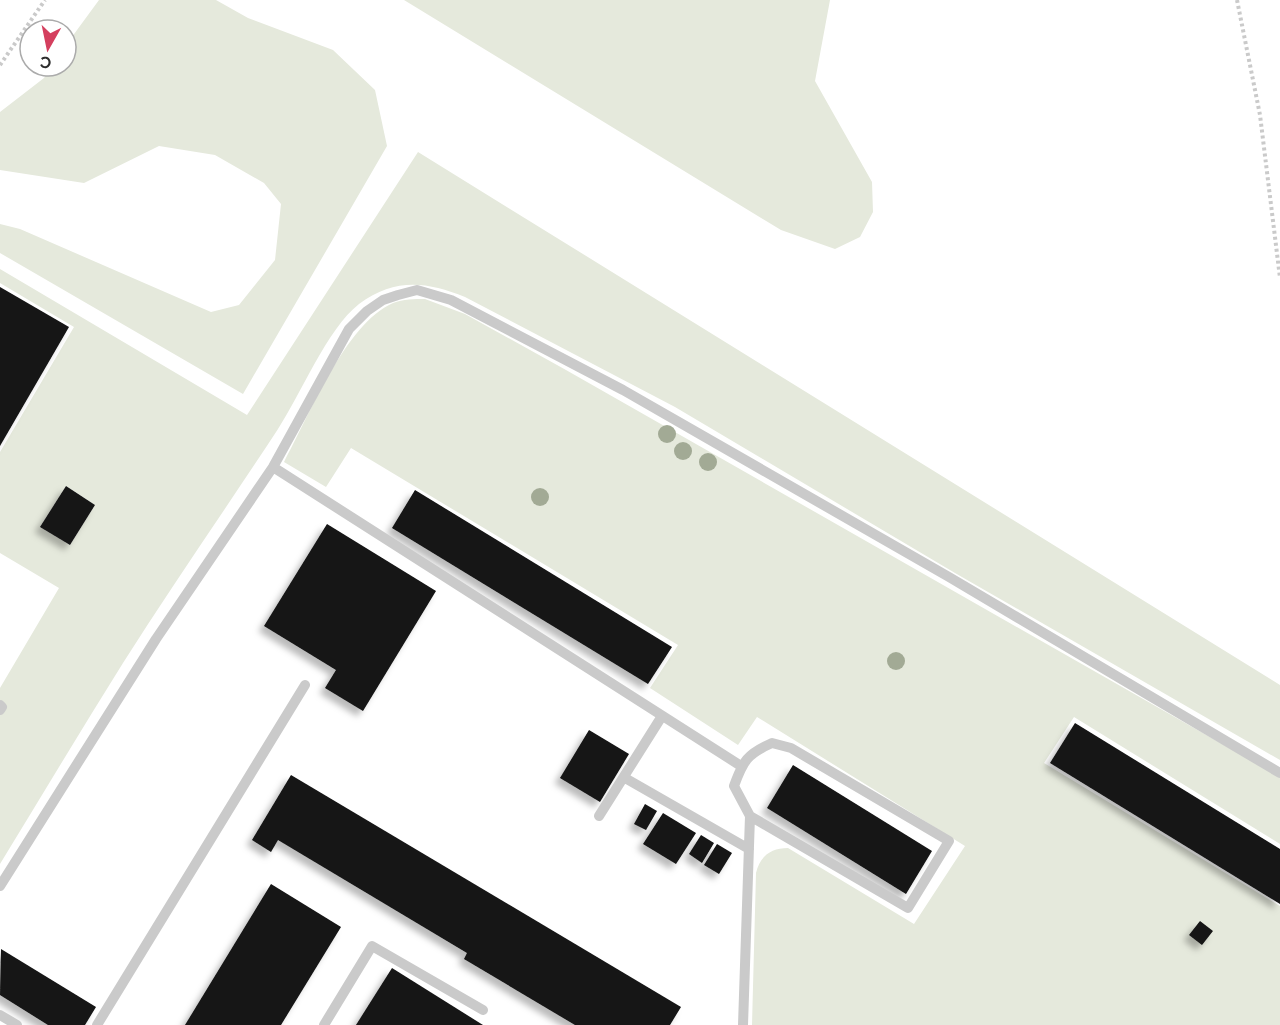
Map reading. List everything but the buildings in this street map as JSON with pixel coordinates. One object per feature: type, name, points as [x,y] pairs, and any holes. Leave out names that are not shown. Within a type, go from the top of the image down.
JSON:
[{"type":"lane","points":[[0,886],[156,639],[273,467],[349,329],[367,311],[383,300],[417,290],[436,295],[623,390],[949,577],[1280,773]]},
{"type":"lane","points":[[273,467],[741,766]]},
{"type":"lane","points":[[97,1025],[304,685]]},
{"type":"lane","points":[[0,705],[2,707],[0,711]]},
{"type":"lane","points":[[599,816],[662,716]]},
{"type":"lane","points":[[743,1025],[750,816],[734,786],[741,766],[752,751],[771,743],[792,748],[949,841],[908,908],[750,816]]},
{"type":"lane","points":[[625,778],[748,849]]},
{"type":"lane","points":[[324,1025],[372,946],[483,1010]]},
{"type":"lane","points":[[0,1015],[17,1025]]},
{"type":"path","points":[[0,65],[45,0]]},
{"type":"path","points":[[1237,0],[1260,115],[1280,278]]},
{"type":"shaded area","points":[[99,0],[216,0],[248,18],[333,50],[375,90],[387,146],[243,394],[0,253],[0,224],[20,229],[211,312],[239,305],[275,260],[281,204],[264,183],[215,155],[159,146],[84,183],[0,170],[0,112],[44,78],[78,78],[78,29]]},
{"type":"shaded area","points":[[404,0],[830,0],[815,81],[872,182],[873,212],[860,237],[835,249],[781,230]]},
{"type":"shaded area","points":[[418,152],[1280,685],[1280,760],[955,573],[675,407],[465,297],[424,285],[410,285],[398,286],[372,296],[347,315],[336,329],[287,415],[123,663],[0,864],[0,688],[59,588],[0,553],[0,452],[74,327],[0,283],[0,269],[247,415]],"holes":[[[66,486],[95,505],[70,545],[40,527]]]},
{"type":"shaded area","points":[[425,299],[465,314],[566,370],[1280,777],[1280,844],[1074,717],[1044,763],[1280,906],[1280,1025],[752,1025],[756,873],[760,862],[767,854],[788,848],[914,924],[965,846],[757,717],[738,745],[650,688],[678,645],[351,448],[326,487],[284,462],[330,373],[359,330],[376,314],[393,303]]}]
